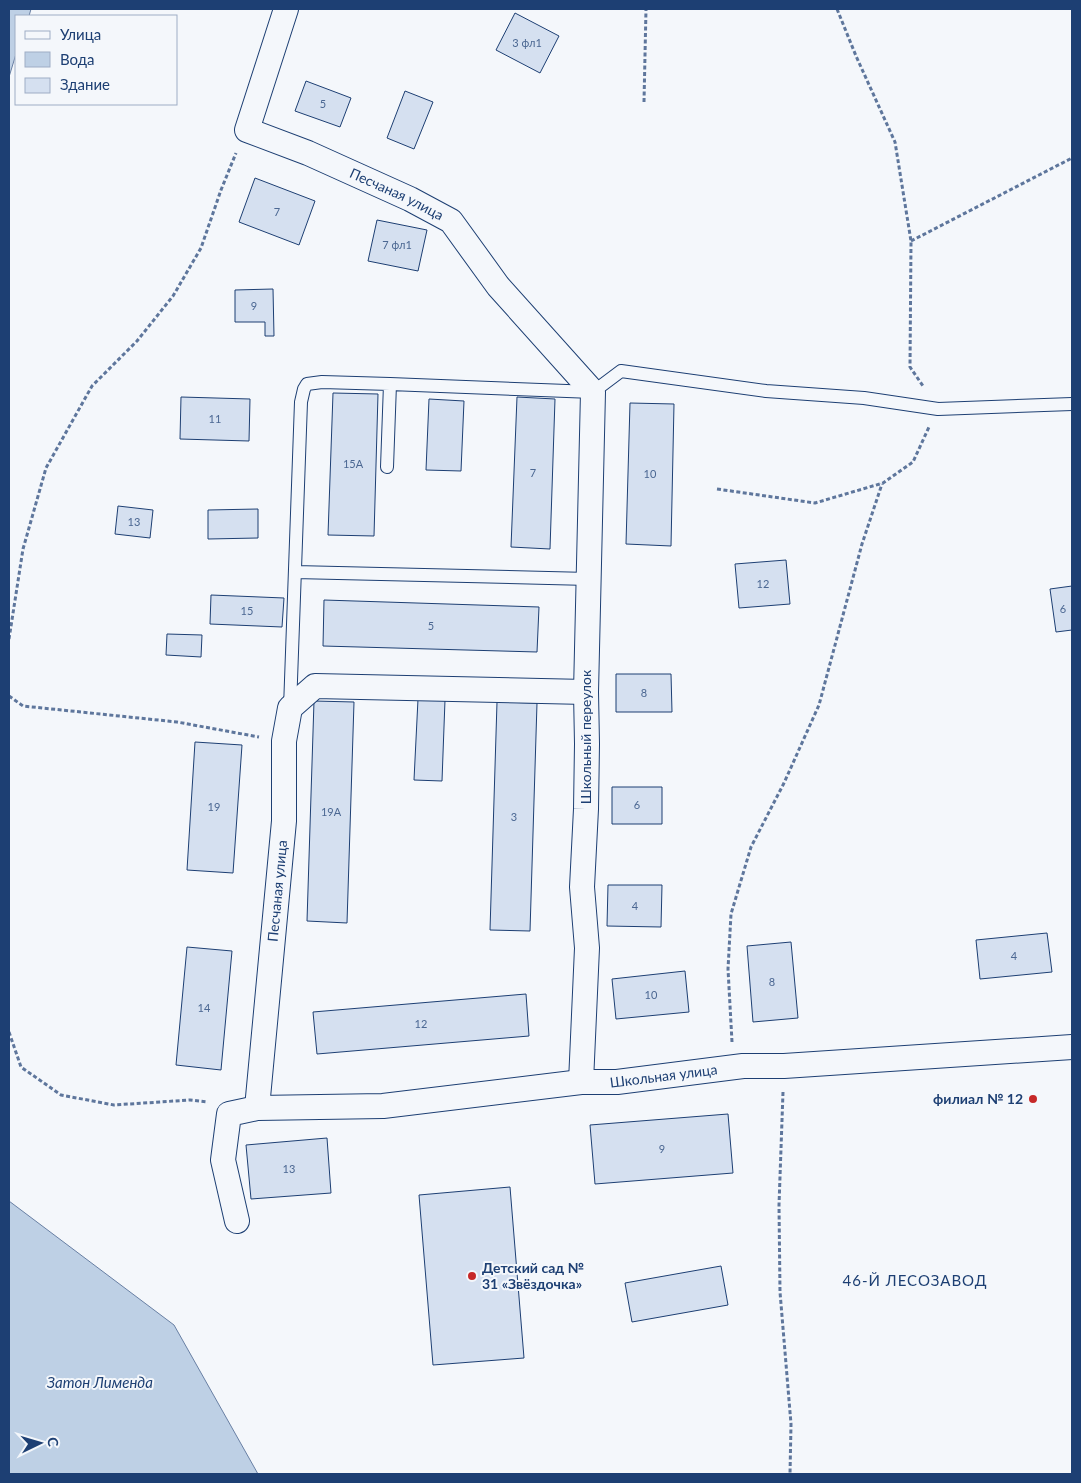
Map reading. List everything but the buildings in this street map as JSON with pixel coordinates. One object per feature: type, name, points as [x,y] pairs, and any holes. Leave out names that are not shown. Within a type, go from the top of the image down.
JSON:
[{"type":"street","points":[[246,130],[286,9]]},
{"type":"street","name":"Песчаная улица","points":[[246,130],[308,153],[410,199],[451,221],[498,286],[594,392]]},
{"type":"street","name":"Школьный переулок","points":[[581,1082],[587,948],[582,887],[586,799],[586,692],[594,392]]},
{"type":"street","points":[[290,708],[315,686],[586,692]]},
{"type":"street","name":"Песчаная улица","points":[[257,1108],[284,821],[284,741],[290,708]]},
{"type":"street","name":"Школьная улица","points":[[237,1221],[222,1160],[229,1114],[257,1108],[383,1106],[581,1082],[617,1082],[733,1068],[1072,1047]]},
{"type":"lane","points":[[290,708],[302,402],[304,389],[307,384],[322,382],[594,392],[621,371],[766,391],[864,398],[938,408],[1072,404]]},
{"type":"lane","points":[[387,467],[390,384]]},
{"type":"lane","points":[[295,572],[589,579]]},
{"type":"path","points":[[644,102],[646,9]]},
{"type":"path","points":[[717,489],[815,503],[883,483],[913,462],[938,408],[910,367],[911,241],[895,142],[856,56],[838,9]]},
{"type":"path","points":[[9,639],[23,549],[46,468],[92,386],[137,341],[173,296],[201,248],[221,190],[246,130]]},
{"type":"path","points":[[911,241],[1072,158]]},
{"type":"path","points":[[733,1068],[728,968],[731,914],[751,847],[784,783],[820,705],[862,544],[883,483]]},
{"type":"path","points":[[9,696],[24,706],[177,722],[284,741]]},
{"type":"path","points":[[9,1032],[21,1067],[61,1095],[114,1105],[190,1100],[209,1102]]},
{"type":"path","points":[[784,1066],[779,1205],[780,1292],[791,1424],[790,1474]]},
{"type":"water","points":[[9,9],[31,9],[29,15],[15,15],[15,57],[9,77]]},
{"type":"water","name":"Затон Лименда","points":[[9,1201],[174,1325],[258,1474],[9,1474]]},
{"type":"place","name":"филиал № 12","points":[[1033,1099]]},
{"type":"place","name":"Детский сад № 31 «Звёздочка»","points":[[472,1276]]},
{"type":"district","name":"46-Й ЛЕСОЗАВОД","points":[[915,1281]]}]
